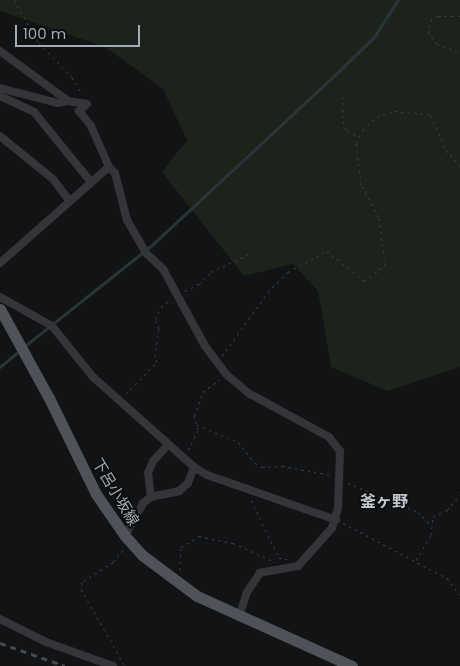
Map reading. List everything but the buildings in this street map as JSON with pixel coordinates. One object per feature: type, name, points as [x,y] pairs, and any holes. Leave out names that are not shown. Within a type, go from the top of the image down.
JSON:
[{"type":"main road","name":"下呂小坂線","points":[[0,309],[49,398],[96,494],[128,540],[174,581],[239,616],[352,666]]},
{"type":"street","points":[[0,51],[68,101]]},
{"type":"street","points":[[0,88],[58,103],[68,101],[87,104]]},
{"type":"street","points":[[0,96],[34,112],[90,181]]},
{"type":"street","points":[[87,104],[80,111],[91,126],[109,168],[115,173],[127,220],[145,251],[163,269],[185,314],[218,362],[227,374],[266,404],[330,437],[340,451],[336,520],[305,561],[298,566],[276,572],[260,573],[247,592],[239,616]]},
{"type":"street","points":[[0,136],[53,179],[69,200]]},
{"type":"street","points":[[0,263],[90,181],[109,168]]},
{"type":"street","points":[[0,296],[52,326],[93,377],[167,446],[207,476],[336,520]]},
{"type":"street","points":[[152,497],[150,468],[167,446]]},
{"type":"street","points":[[128,540],[140,506],[152,497],[179,492],[188,483],[194,467]]},
{"type":"street","points":[[0,619],[46,642],[113,666]]},
{"type":"path","points":[[14,0],[39,43],[72,77],[87,104]]},
{"type":"path","points":[[460,16],[438,16],[432,19],[428,31],[437,44],[460,53]]},
{"type":"path","points":[[343,96],[343,121],[347,131],[358,136]]},
{"type":"path","points":[[218,362],[263,299],[288,272],[327,251],[364,281],[385,266],[379,217],[362,185],[356,143],[358,136],[377,117],[395,111],[431,116],[446,150],[460,166]]},
{"type":"path","points":[[119,401],[157,359],[160,329],[155,318],[161,307],[177,295],[252,253]]},
{"type":"path","points":[[186,461],[197,425],[194,416],[203,392],[227,374]]},
{"type":"path","points":[[197,425],[238,442],[255,463],[262,467],[308,470],[339,479],[418,512],[431,525]]},
{"type":"path","points":[[247,490],[257,516],[279,558],[288,559]]},
{"type":"path","points":[[415,560],[428,541],[433,517],[447,510],[460,495]]},
{"type":"path","points":[[336,520],[447,578],[460,595]]},
{"type":"path","points":[[174,581],[180,571],[181,547],[199,536],[233,543],[274,560],[276,572]]},
{"type":"path","points":[[125,666],[81,589],[82,582],[113,562],[128,540]]},
{"type":"shaded area","points":[[0,0],[460,0],[460,367],[388,391],[331,367],[318,291],[293,264],[244,276],[162,172],[187,140],[163,89],[105,47],[0,11]]},
{"type":"waterway","points":[[25,346],[152,245],[374,37],[398,0]]},
{"type":"waterway","points":[[0,367],[19,351]]},
{"type":"railway","points":[[0,643],[65,666]]},
{"type":"district","name":"釜ヶ野","points":[[384,502]]}]
